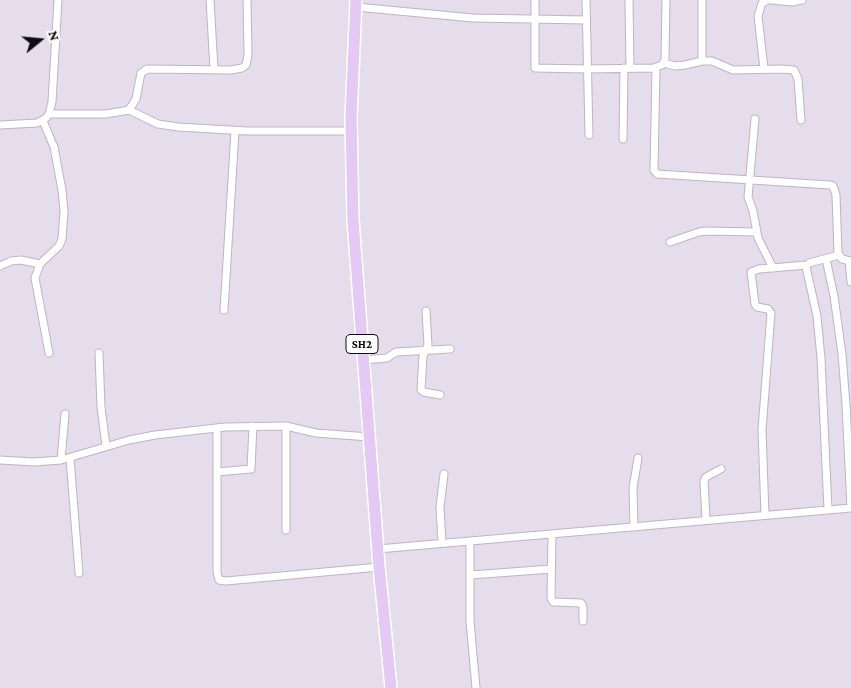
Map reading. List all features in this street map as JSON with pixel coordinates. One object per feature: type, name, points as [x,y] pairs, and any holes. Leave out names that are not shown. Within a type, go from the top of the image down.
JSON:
[{"type":"main road","name":"SH2","points":[[356,4],[351,131],[353,220],[379,567],[391,688]]},
{"type":"street","points":[[0,125],[30,125],[43,121],[49,114],[52,102],[58,0]]},
{"type":"street","points":[[210,0],[214,69]]},
{"type":"street","points":[[128,110],[136,99],[143,70],[237,69],[246,65],[248,55],[247,0]]},
{"type":"street","points":[[535,0],[535,68],[656,67],[664,63],[675,66],[712,61],[733,70],[789,69],[794,70],[797,74],[801,120]]},
{"type":"street","points":[[586,0],[589,135]]},
{"type":"street","points":[[623,139],[630,0]]},
{"type":"street","points":[[664,63],[666,0]]},
{"type":"street","points":[[702,0],[702,61]]},
{"type":"street","points":[[764,69],[758,16],[762,3],[768,0]]},
{"type":"street","points":[[772,0],[792,2],[802,0]]},
{"type":"street","points":[[356,4],[473,18],[586,20]]},
{"type":"street","points":[[656,67],[654,170],[657,174],[826,184],[833,186],[836,195],[839,255],[842,259],[850,261],[851,282]]},
{"type":"street","points":[[49,114],[106,114],[128,110],[158,124],[178,128],[235,131],[351,131]]},
{"type":"street","points":[[755,119],[748,197],[760,244],[773,268]]},
{"type":"street","points":[[43,121],[54,146],[62,190],[64,217],[60,246],[40,264],[35,278],[49,353]]},
{"type":"street","points":[[224,310],[235,131]]},
{"type":"street","points":[[670,242],[706,231],[756,232]]},
{"type":"street","points":[[765,515],[762,421],[771,313],[768,309],[757,307],[754,304],[751,272],[807,265],[839,255]]},
{"type":"street","points":[[378,549],[851,508],[842,354],[834,296],[826,258]]},
{"type":"street","points":[[0,266],[11,261],[21,260],[40,264]]},
{"type":"street","points":[[807,265],[806,269],[817,316],[821,358],[828,509]]},
{"type":"street","points":[[426,311],[428,345],[423,356],[421,390],[440,395]]},
{"type":"street","points":[[364,360],[387,358],[396,352],[450,349]]},
{"type":"street","points":[[99,353],[101,407],[106,446]]},
{"type":"street","points":[[61,460],[65,414]]},
{"type":"street","points":[[217,472],[251,470],[253,426]]},
{"type":"street","points":[[0,460],[34,462],[61,460],[155,434],[217,428],[286,426],[316,432],[369,437]]},
{"type":"street","points":[[286,426],[286,530]]},
{"type":"street","points":[[217,428],[217,572],[219,580],[226,581],[379,567]]},
{"type":"street","points":[[70,458],[79,573]]},
{"type":"street","points":[[634,527],[633,488],[638,458]]},
{"type":"street","points":[[706,520],[704,481],[706,477],[721,469]]},
{"type":"street","points":[[442,543],[440,506],[444,474]]},
{"type":"street","points":[[552,534],[552,602],[581,603],[583,606],[583,621]]},
{"type":"street","points":[[470,541],[470,620],[476,688]]},
{"type":"street","points":[[470,575],[551,569]]}]
